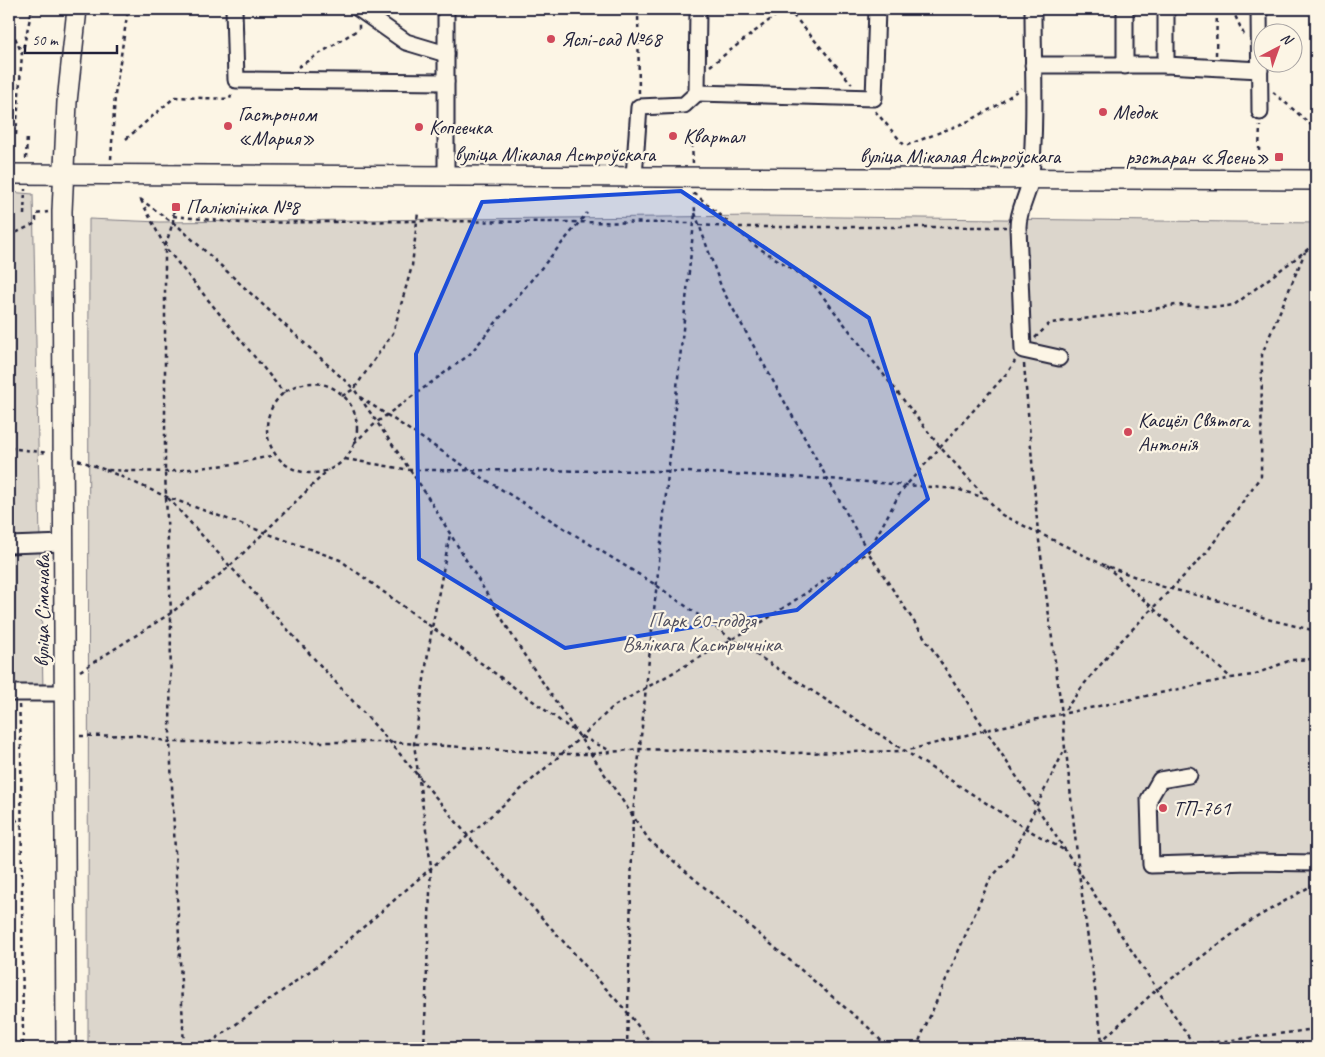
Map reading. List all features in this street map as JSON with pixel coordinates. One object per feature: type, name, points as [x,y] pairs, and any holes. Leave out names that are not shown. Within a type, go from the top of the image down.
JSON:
[{"type":"main road","name":"вуліца Сіманава","points":[[66,1048],[62,211],[67,102],[77,9]]},
{"type":"main road","points":[[9,174],[64,174]]},
{"type":"main road","name":"вуліца Мікалая Астроўскага","points":[[64,174],[1316,180]]},
{"type":"lane","points":[[234,9],[236,80],[446,82]]},
{"type":"lane","points":[[358,9],[406,42],[446,54]]},
{"type":"lane","points":[[446,9],[446,176]]},
{"type":"lane","points":[[697,93],[698,9]]},
{"type":"lane","points":[[634,177],[639,106],[684,105],[697,93],[874,98],[877,9]]},
{"type":"lane","points":[[1033,9],[1034,142],[1031,178],[1018,216],[1023,350],[1059,358]]},
{"type":"lane","points":[[1125,9],[1125,66]]},
{"type":"lane","points":[[1166,9],[1166,65]]},
{"type":"lane","points":[[1259,9],[1260,112]]},
{"type":"lane","points":[[1034,65],[1216,66],[1260,75]]},
{"type":"lane","points":[[9,545],[64,543]]},
{"type":"lane","points":[[14,693],[64,687]]},
{"type":"lane","points":[[1189,775],[1160,780],[1149,799],[1151,865],[1250,862],[1316,864]]},
{"type":"path","points":[[16,135],[22,54],[32,9]]},
{"type":"path","points":[[110,174],[115,95],[128,9]]},
{"type":"path","points":[[278,80],[358,29],[358,9]]},
{"type":"path","points":[[638,9],[639,106]]},
{"type":"path","points":[[697,77],[784,9]]},
{"type":"path","points":[[788,9],[905,146],[969,121],[998,105],[1024,85]]},
{"type":"path","points":[[1216,66],[1217,9]]},
{"type":"path","points":[[9,23],[22,54]]},
{"type":"path","points":[[1260,75],[1316,129]]},
{"type":"path","points":[[126,139],[175,97],[230,99],[236,80]]},
{"type":"path","points":[[1259,151],[1260,112]]},
{"type":"path","points":[[692,144],[694,169]]},
{"type":"path","points":[[627,1048],[633,814],[695,214],[694,193],[757,247],[810,280],[940,447],[1002,515],[1104,565],[1172,589],[1232,604],[1267,619],[1316,631]]},
{"type":"path","points":[[284,393],[165,247],[140,199],[173,222],[354,389],[410,470],[523,653],[649,840],[869,1028],[888,1048]]},
{"type":"path","points":[[174,203],[173,222],[165,247],[165,472],[171,613],[170,742],[184,1048]]},
{"type":"path","points":[[9,236],[36,223],[36,214],[62,211]]},
{"type":"path","points":[[342,396],[354,389],[393,333],[412,266],[418,212]]},
{"type":"path","points":[[64,687],[171,613],[229,567],[328,470],[344,459],[354,442],[377,422],[469,355],[587,213]]},
{"type":"path","points":[[695,214],[722,289],[868,552],[1196,1048]]},
{"type":"path","points":[[173,216],[241,223],[578,222],[694,223],[733,227],[1018,227]]},
{"type":"path","points":[[203,1048],[328,958],[614,706],[760,624],[868,552],[901,491],[1008,372],[1023,350],[1050,323],[1132,313],[1176,305],[1219,307],[1234,305],[1316,243]]},
{"type":"path","points":[[1062,714],[1119,643],[1207,552],[1261,476],[1262,354],[1306,251]]},
{"type":"path","points":[[1023,350],[1038,533],[1062,714],[1079,873],[1104,1048]]},
{"type":"path","points":[[328,470],[319,473],[299,472],[282,462],[276,455],[268,437],[268,418],[271,408],[284,393],[300,385],[309,384],[327,386],[342,396],[352,409],[355,417],[357,426],[354,442]]},
{"type":"path","points":[[359,396],[470,470],[656,585],[732,640],[1025,828],[1064,850]]},
{"type":"path","points":[[9,448],[63,454],[106,470],[167,497],[340,560],[581,737],[613,752]]},
{"type":"path","points":[[106,470],[165,472],[234,464],[276,455]]},
{"type":"path","points":[[344,459],[410,470],[668,471],[828,479],[906,486],[957,488],[987,498]]},
{"type":"path","points":[[167,497],[390,742],[468,836],[628,1014],[656,1048]]},
{"type":"path","points":[[424,1048],[431,866],[414,744],[432,628],[450,534]]},
{"type":"path","points":[[1104,565],[1231,678]]},
{"type":"path","points":[[64,736],[136,735],[170,742],[390,742],[560,754],[592,754],[639,749],[795,753],[905,751],[986,730],[1231,678],[1253,675],[1291,660],[1316,660]]},
{"type":"path","points":[[14,693],[21,742],[23,1048]]},
{"type":"path","points":[[916,1048],[990,879],[1012,855],[1065,749]]},
{"type":"path","points":[[9,813],[22,826]]},
{"type":"path","points":[[1094,1048],[1156,990],[1252,920],[1316,883]]},
{"type":"path","points":[[1177,1048],[1194,1044],[1316,1029]]},
{"type":"highlighted area","points":[[681,191],[869,318],[928,499],[797,610],[565,648],[419,559],[416,354],[482,202]]},
{"type":"green space","points":[[9,192],[33,194],[43,690],[9,689]]},
{"type":"green space","name":"Парк 60-годдзя Вялікага Кастрычніка","points":[[762,216],[1316,223],[1316,1048],[88,1048],[89,219],[159,222]]},
{"type":"place","name":"Яслі-сад №68","points":[[551,39]]},
{"type":"place","name":"Медок","points":[[1103,112]]},
{"type":"place","name":"Гастроном «Мария»","points":[[228,126]]},
{"type":"place","name":"Копеечка","points":[[419,127]]},
{"type":"place","name":"Квартал","points":[[673,136]]},
{"type":"place","name":"рэстаран «Ясень»","points":[[1279,157]]},
{"type":"place","name":"Паліклініка №8","points":[[176,207]]},
{"type":"place","name":"Касцёл Святога Антонія","points":[[1128,432]]},
{"type":"place","name":"ТП-761","points":[[1163,808]]}]
